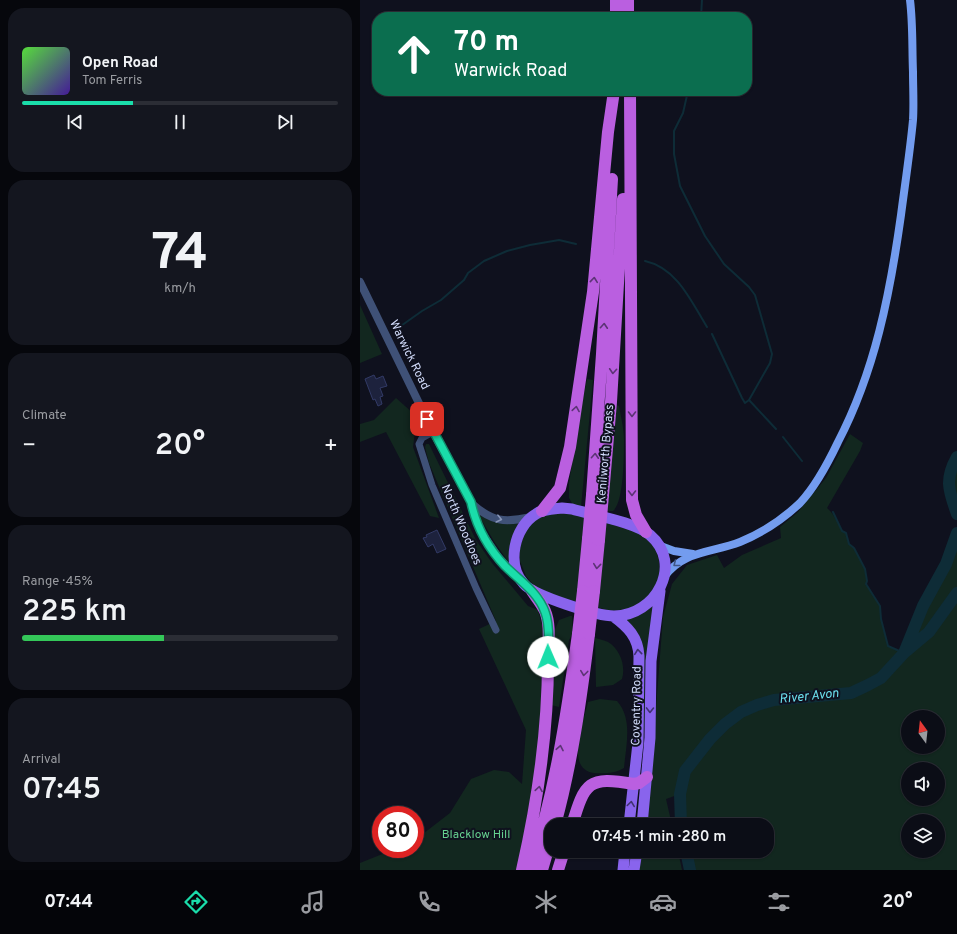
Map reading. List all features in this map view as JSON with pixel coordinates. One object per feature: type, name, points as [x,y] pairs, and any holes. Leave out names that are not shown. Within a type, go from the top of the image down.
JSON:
[{"type":"highway","points":[[616,0],[616,12]]},
{"type":"highway","points":[[629,0],[629,12]]},
{"type":"highway","points":[[537,514],[560,488],[570,447],[593,292],[608,132],[613,96]]},
{"type":"highway","name":"Kenilworth Bypass","points":[[597,495],[614,96]]},
{"type":"highway","name":"Kenilworth Bypass","points":[[556,818],[571,759],[580,704],[584,634],[620,269],[626,96]]},
{"type":"highway","points":[[630,96],[632,500],[636,515],[646,532]]},
{"type":"highway","points":[[522,870],[539,790],[545,736],[548,679],[546,616],[542,606],[532,591]]},
{"type":"highway","name":"Kenilworth Bypass","points":[[530,870],[552,786],[584,634]]},
{"type":"highway","points":[[574,818],[584,791],[590,785],[604,781],[634,784],[639,783],[647,777]]},
{"type":"highway","points":[[542,870],[545,858]]},
{"type":"highway","points":[[558,870],[562,858]]},
{"type":"main road","points":[[694,554],[674,551],[658,544],[646,532],[626,524],[568,508],[537,514],[521,530],[515,546],[515,563],[521,581],[532,591],[549,598],[613,616],[628,614],[641,609],[654,599],[661,584],[677,563],[694,554],[723,548],[752,537],[771,526],[795,507],[812,488],[828,462],[856,402],[874,351],[888,297],[908,167],[913,118],[910,0]]},
{"type":"main road","points":[[658,544],[664,563],[661,584]]},
{"type":"main road","name":"Coventry Road","points":[[643,818],[650,738],[651,661],[661,584]]},
{"type":"main road","name":"Coventry Road","points":[[613,616],[630,631],[637,642],[639,652],[639,716],[630,818]]},
{"type":"main road","points":[[623,870],[624,858]]},
{"type":"main road","points":[[634,870],[637,858]]},
{"type":"street","name":"Warwick Road","points":[[360,282],[433,432],[471,502],[480,530],[502,563],[521,581]]},
{"type":"street","name":"North Woodloes","points":[[433,432],[422,438],[419,444],[426,468],[476,588],[496,630]]},
{"type":"street","name":"Warwick Road","points":[[471,502],[482,513],[498,520],[510,521],[537,514]]},
{"type":"green space","points":[[360,305],[382,354],[360,363]]},
{"type":"green space","points":[[587,379],[593,380],[581,507],[573,505],[569,498],[569,483]]},
{"type":"green space","points":[[396,398],[414,414],[416,424],[413,447],[439,518],[430,516],[386,432],[360,442],[360,424],[374,420]]},
{"type":"green space","points":[[614,404],[619,406],[624,432],[623,478],[617,506],[613,511],[606,511]]},
{"type":"green space","points":[[850,434],[863,443],[860,451],[827,508],[846,533],[849,544],[854,548],[865,569],[866,584],[880,606],[881,619],[888,646],[904,653],[923,606],[946,564],[957,533],[957,870],[690,870],[687,858],[774,858],[774,818],[681,818],[680,794],[666,799],[670,818],[647,818],[663,617],[672,584],[687,565],[717,555],[724,568],[742,555],[781,538],[780,527],[798,512],[826,478]]},
{"type":"green space","name":"Blacklow Hill","points":[[426,444],[429,444],[476,540],[492,563],[528,606],[538,610],[543,629],[544,682],[535,788],[517,870],[360,870],[360,863],[372,858],[424,858],[424,833],[450,813],[471,779],[494,770],[509,772],[522,784],[526,730],[479,629],[496,621],[429,463],[425,447]]},
{"type":"green space","points":[[957,457],[957,514],[950,492],[949,479],[950,472]]},
{"type":"green space","points":[[476,511],[504,524],[520,524],[510,564],[495,543]]},
{"type":"green space","points":[[570,511],[642,534],[655,548],[659,561],[660,573],[654,591],[636,608],[611,611],[549,594],[535,587],[526,576],[519,554],[520,546],[526,531],[534,521],[545,515]]},
{"type":"green space","points":[[654,604],[646,668],[645,723],[640,770],[643,666],[624,620]]},
{"type":"green space","points":[[572,616],[573,633],[569,640],[559,707],[551,705],[554,632],[559,620]]},
{"type":"green space","points":[[595,638],[606,641],[612,645],[619,653],[621,658],[623,669],[622,679],[613,685],[596,687]]},
{"type":"green space","points":[[600,699],[617,701],[622,708],[627,724],[624,768],[614,772],[594,773],[585,770],[580,763],[578,754],[580,732],[588,702]]},
{"type":"green space","points":[[640,858],[679,858],[682,870],[637,870]]},
{"type":"building","points":[[374,375],[376,379],[383,376],[387,386],[380,388],[383,396],[380,397],[382,404],[378,406],[375,399],[373,400],[365,379]]},
{"type":"building","points":[[437,530],[446,549],[437,553],[433,544],[428,547],[423,538]]},
{"type":"waterway","points":[[701,12],[702,0]]},
{"type":"waterway","points":[[687,96],[683,113],[674,131],[674,154],[680,186],[705,236],[724,264],[749,287],[755,295],[772,354],[770,363],[749,400]]},
{"type":"waterway","points":[[398,328],[441,300],[464,280],[468,273],[484,261],[507,251],[530,245],[559,240],[576,244]]},
{"type":"waterway","points":[[645,261],[656,265],[674,278],[689,297],[707,327]]},
{"type":"waterway","points":[[712,334],[745,403],[749,400],[776,429]]},
{"type":"waterway","points":[[783,437],[802,461]]},
{"type":"waterway","name":"River Avon","points":[[957,457],[950,472],[949,479],[950,492],[957,514]]},
{"type":"waterway","points":[[833,512],[842,531],[846,533],[849,544],[854,548],[865,569],[866,584],[880,606],[881,619],[888,646],[904,653]]},
{"type":"waterway","name":"River Avon","points":[[904,653],[923,606],[946,564],[957,533]]},
{"type":"waterway","name":"River Avon","points":[[681,818],[680,794],[685,771],[710,739],[725,724],[741,712],[757,705],[774,700],[851,693],[881,678],[904,653],[929,632],[957,593]]},
{"type":"waterway","name":"River Avon","points":[[687,858],[690,870]]},
{"type":"route","points":[[427,419],[471,502],[480,530],[491,548],[524,585],[532,591],[545,611],[548,625],[548,657]]}]
